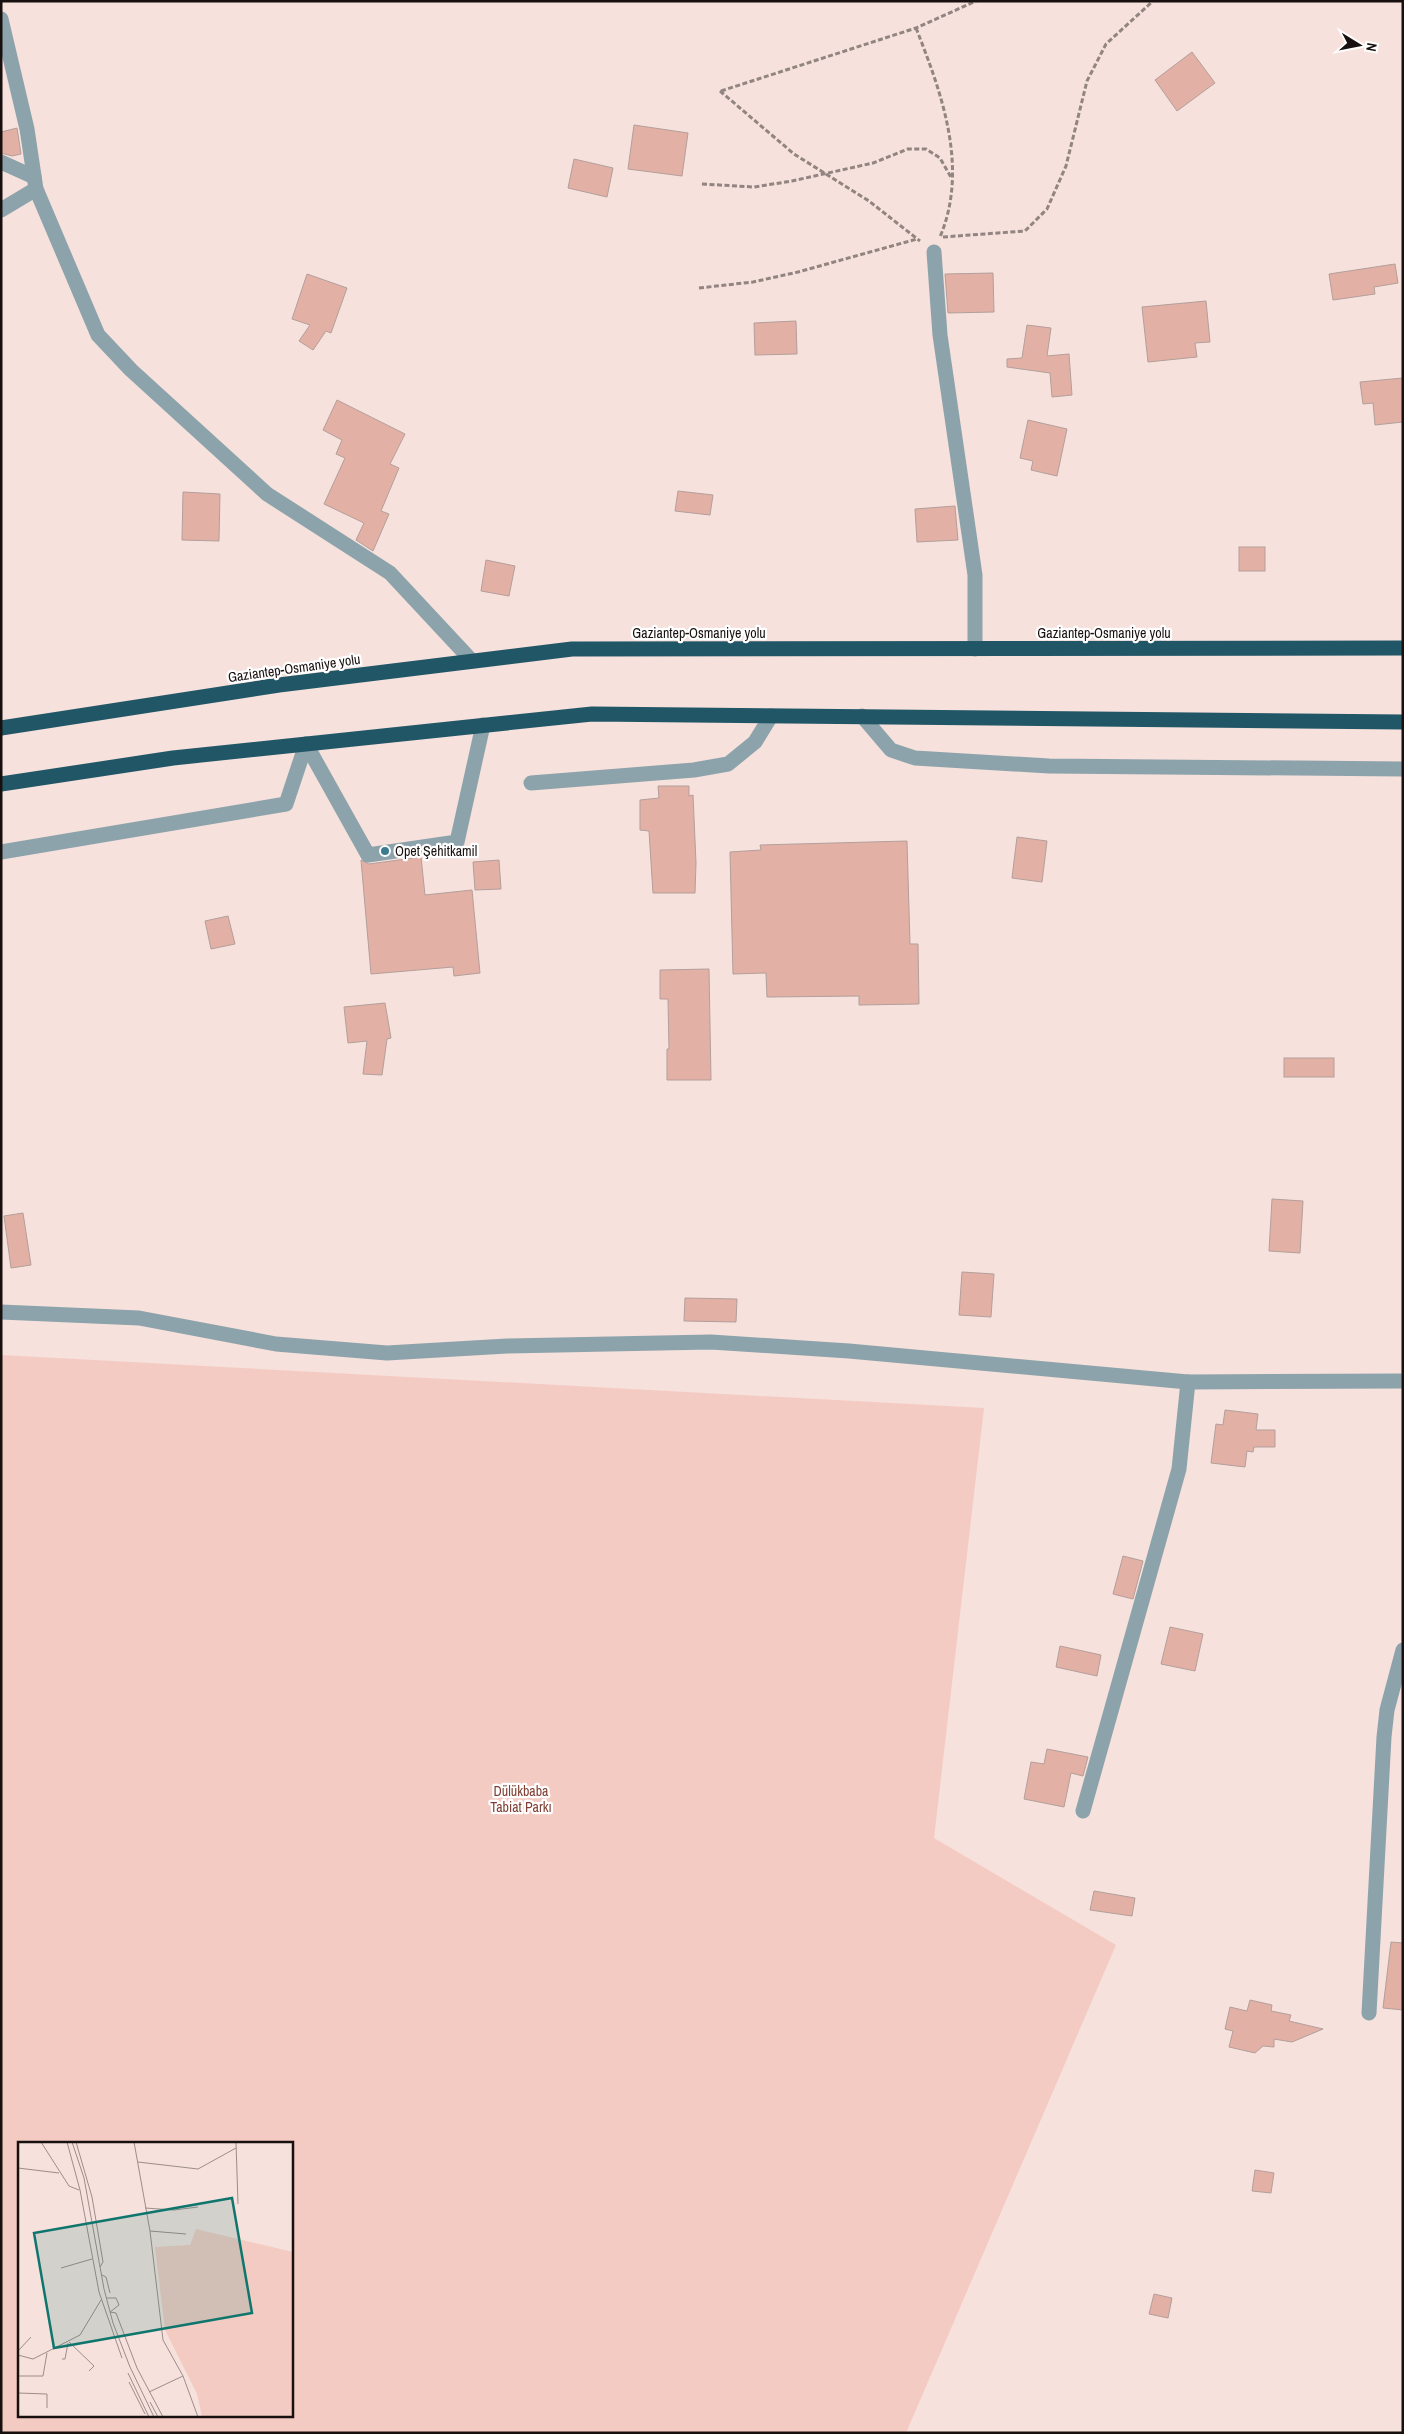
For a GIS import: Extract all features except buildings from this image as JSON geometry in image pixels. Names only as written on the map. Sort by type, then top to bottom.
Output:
[{"type":"highway","name":"Gaziantep-Osmaniye yolu","points":[[1,728],[279,685],[572,649],[1403,648]]},
{"type":"highway","points":[[1,784],[173,758],[592,714],[1403,722]]},
{"type":"street","points":[[1,19],[27,129],[35,183],[98,335],[131,370],[268,494],[390,573],[472,661]]},
{"type":"street","points":[[1,162],[35,183]]},
{"type":"street","points":[[1,210],[35,183]]},
{"type":"street","points":[[934,252],[940,336],[975,575],[975,649]]},
{"type":"street","points":[[531,783],[694,770],[728,764],[755,742],[771,716]]},
{"type":"street","points":[[862,716],[891,750],[915,758],[1049,766],[1403,769]]},
{"type":"street","points":[[306,744],[368,855],[457,842],[483,725]]},
{"type":"street","points":[[1,852],[286,804],[306,744]]},
{"type":"street","points":[[1,1312],[139,1318],[276,1344],[387,1353],[507,1346],[711,1342],[849,1351],[1188,1382],[1403,1381]]},
{"type":"street","points":[[1083,1811],[1179,1469],[1188,1382]]},
{"type":"street","points":[[1369,2014],[1384,1737],[1387,1710],[1403,1650]]},
{"type":"path","points":[[916,28],[935,78],[949,131],[953,180],[950,215],[934,252],[869,201],[794,154],[720,91],[916,28],[976,1]]},
{"type":"path","points":[[940,237],[1025,231],[1047,209],[1066,166],[1087,81],[1106,44],[1153,1]]},
{"type":"path","points":[[702,184],[754,187],[873,163],[908,149],[926,149],[940,158],[953,180]]},
{"type":"path","points":[[700,288],[753,282],[798,272],[918,239]]},
{"type":"green space","name":"Dülükbaba Tabiat Parkı","points":[[1,1355],[984,1408],[934,1838],[1116,1945],[906,2433],[1,2433]]},
{"type":"place","name":"Opet Şehitkamil","points":[[385,851]]}]
